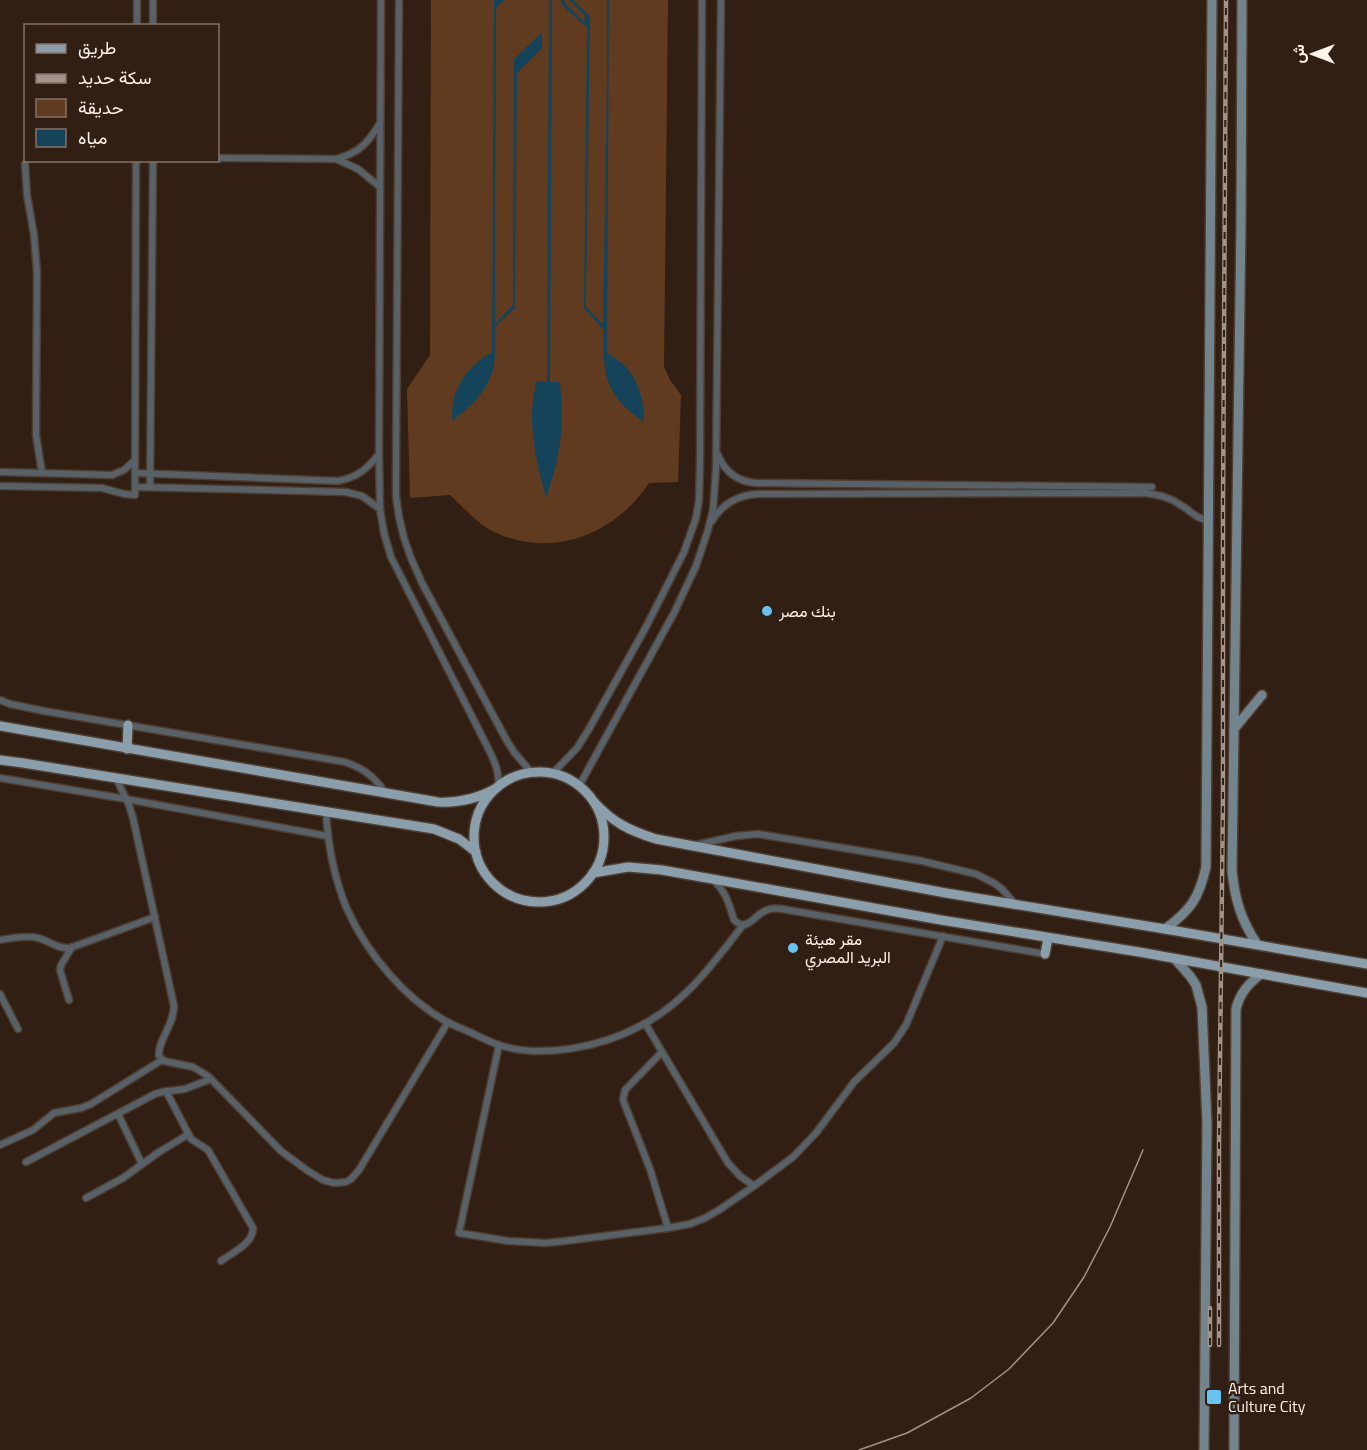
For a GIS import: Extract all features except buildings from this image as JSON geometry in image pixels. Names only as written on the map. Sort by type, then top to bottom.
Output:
[{"type":"main road","points":[[128,725],[128,749]]},
{"type":"main road","points":[[0,726],[438,802],[475,799],[508,779],[531,772],[553,773],[579,786],[607,816],[622,826],[656,839],[946,893],[1367,964]]},
{"type":"main road","points":[[0,760],[442,832],[459,838],[476,852]]},
{"type":"main road","points":[[496,788],[484,802],[477,818],[474,835],[476,852],[483,869],[494,884],[510,895],[527,901],[546,902],[564,897],[580,887],[593,873],[601,856],[604,838],[602,819],[594,802]]},
{"type":"main road","points":[[593,873],[610,869],[645,867],[1367,993]]},
{"type":"main road","points":[[1045,954],[1048,938]]},
{"type":"street","points":[[136,24],[137,0]]},
{"type":"street","points":[[153,0],[153,24]]},
{"type":"street","points":[[381,0],[380,509],[391,557],[497,768],[499,779],[496,788]]},
{"type":"street","points":[[399,0],[396,496],[399,517],[404,538],[422,583],[507,741],[531,772]]},
{"type":"street","points":[[553,773],[577,748],[589,729],[646,627],[684,552],[696,518],[700,463],[702,0]]},
{"type":"street","points":[[708,530],[715,489],[721,0]]},
{"type":"street","points":[[1165,929],[1180,918],[1193,903],[1202,886],[1206,867],[1212,0]]},
{"type":"street","points":[[1242,0],[1232,871],[1234,890],[1242,919],[1257,944]]},
{"type":"street","points":[[219,158],[336,159],[347,156],[361,147],[369,140],[380,122]]},
{"type":"street","points":[[336,159],[358,169],[380,187]]},
{"type":"street","points":[[0,486],[102,488],[135,495],[136,162]]},
{"type":"street","points":[[150,488],[153,162]]},
{"type":"street","points":[[26,164],[27,195],[35,242],[37,272],[36,435],[42,473]]},
{"type":"street","points":[[716,448],[720,461],[728,471],[738,479],[751,483],[1152,487]]},
{"type":"street","points":[[135,473],[338,481],[362,471],[379,453]]},
{"type":"street","points":[[0,472],[112,475],[124,471],[135,460]]},
{"type":"street","points":[[944,485],[944,494]]},
{"type":"street","points":[[962,485],[962,494]]},
{"type":"street","points":[[135,487],[346,492],[362,496],[380,509]]},
{"type":"street","points":[[579,786],[674,613],[696,566],[711,522],[721,509],[734,499],[750,494],[1146,493],[1167,498],[1199,518],[1209,520]]},
{"type":"street","points":[[1234,729],[1262,695]]},
{"type":"street","points":[[0,700],[10,704],[345,762],[368,773],[386,794]]},
{"type":"street","points":[[0,778],[327,836]]},
{"type":"street","points":[[116,778],[134,818],[174,1006],[172,1020],[158,1051],[162,1060]]},
{"type":"street","points":[[326,812],[327,836],[339,887],[364,940],[389,974],[407,992],[448,1022],[499,1045],[531,1050],[553,1050],[600,1042],[621,1035],[645,1023],[678,1001],[694,985],[742,925]]},
{"type":"street","points":[[693,846],[736,836],[758,834],[922,861],[986,877],[1002,889],[1015,904]]},
{"type":"street","points":[[712,879],[727,897],[734,920],[742,925],[749,924],[765,911],[778,908],[1045,954]]},
{"type":"street","points":[[0,940],[32,937],[60,947],[72,947],[155,917]]},
{"type":"street","points":[[499,1045],[459,1233],[508,1241],[546,1243],[690,1224],[719,1210],[754,1186],[781,1167],[805,1145],[854,1082],[894,1043],[906,1024],[944,936]]},
{"type":"street","points":[[69,1000],[60,970],[72,947]]},
{"type":"street","points":[[1175,959],[1196,986],[1202,1007],[1207,1123],[1204,1450]]},
{"type":"street","points":[[1234,1450],[1236,1009],[1248,985],[1261,974]]},
{"type":"street","points":[[0,994],[18,1029]]},
{"type":"street","points":[[0,1145],[33,1130],[54,1113],[91,1104],[162,1060],[193,1067],[211,1079],[281,1151],[323,1180],[334,1184],[340,1183],[351,1179],[359,1170],[448,1022]]},
{"type":"street","points":[[645,1023],[728,1163],[754,1186]]},
{"type":"street","points":[[662,1052],[625,1090],[623,1100],[646,1158],[668,1228]]},
{"type":"street","points":[[26,1162],[155,1094],[185,1089],[211,1079]]},
{"type":"street","points":[[166,1091],[194,1142],[204,1147],[209,1153],[253,1228],[253,1235],[249,1241],[221,1261]]},
{"type":"street","points":[[118,1114],[142,1164]]},
{"type":"street","points":[[86,1198],[121,1180],[162,1150],[189,1134]]},
{"type":"green space","points":[[431,0],[668,0],[664,367],[681,395],[678,482],[649,483],[618,517],[600,529],[580,537],[558,542],[536,543],[514,539],[487,528],[450,495],[410,498],[407,389],[430,355]]},
{"type":"water","points":[[494,0],[504,0],[496,8],[495,324],[513,305],[514,59],[542,32],[542,48],[517,73],[515,308],[495,327],[495,360],[492,374],[484,390],[466,410],[452,421],[454,399],[461,380],[474,365],[492,352]]},
{"type":"water","points":[[549,0],[552,0],[550,382],[560,382],[562,413],[558,455],[546,498],[536,454],[532,409],[536,381],[547,382]]},
{"type":"water","points":[[561,0],[565,0],[564,2],[584,22],[585,16],[569,0],[573,0],[590,16],[586,307],[603,324],[607,0],[609,0],[607,353],[631,373],[639,388],[644,422],[620,402],[613,392],[608,382],[604,359],[603,329],[584,308],[587,28],[561,4]]},
{"type":"tram line","points":[[859,1450],[907,1433],[971,1398],[1009,1369],[1053,1323],[1084,1277],[1110,1227],[1143,1150]]},
{"type":"railway","points":[[1219,1345],[1226,0]]},
{"type":"railway","points":[[1210,1308],[1210,1345]]},
{"type":"place","name":"بنك مصر","points":[[767,611]]},
{"type":"place","name":"مقر هيئة البريد المصري","points":[[793,948]]},
{"type":"place","name":"Arts and Culture City","points":[[1214,1397]]}]
